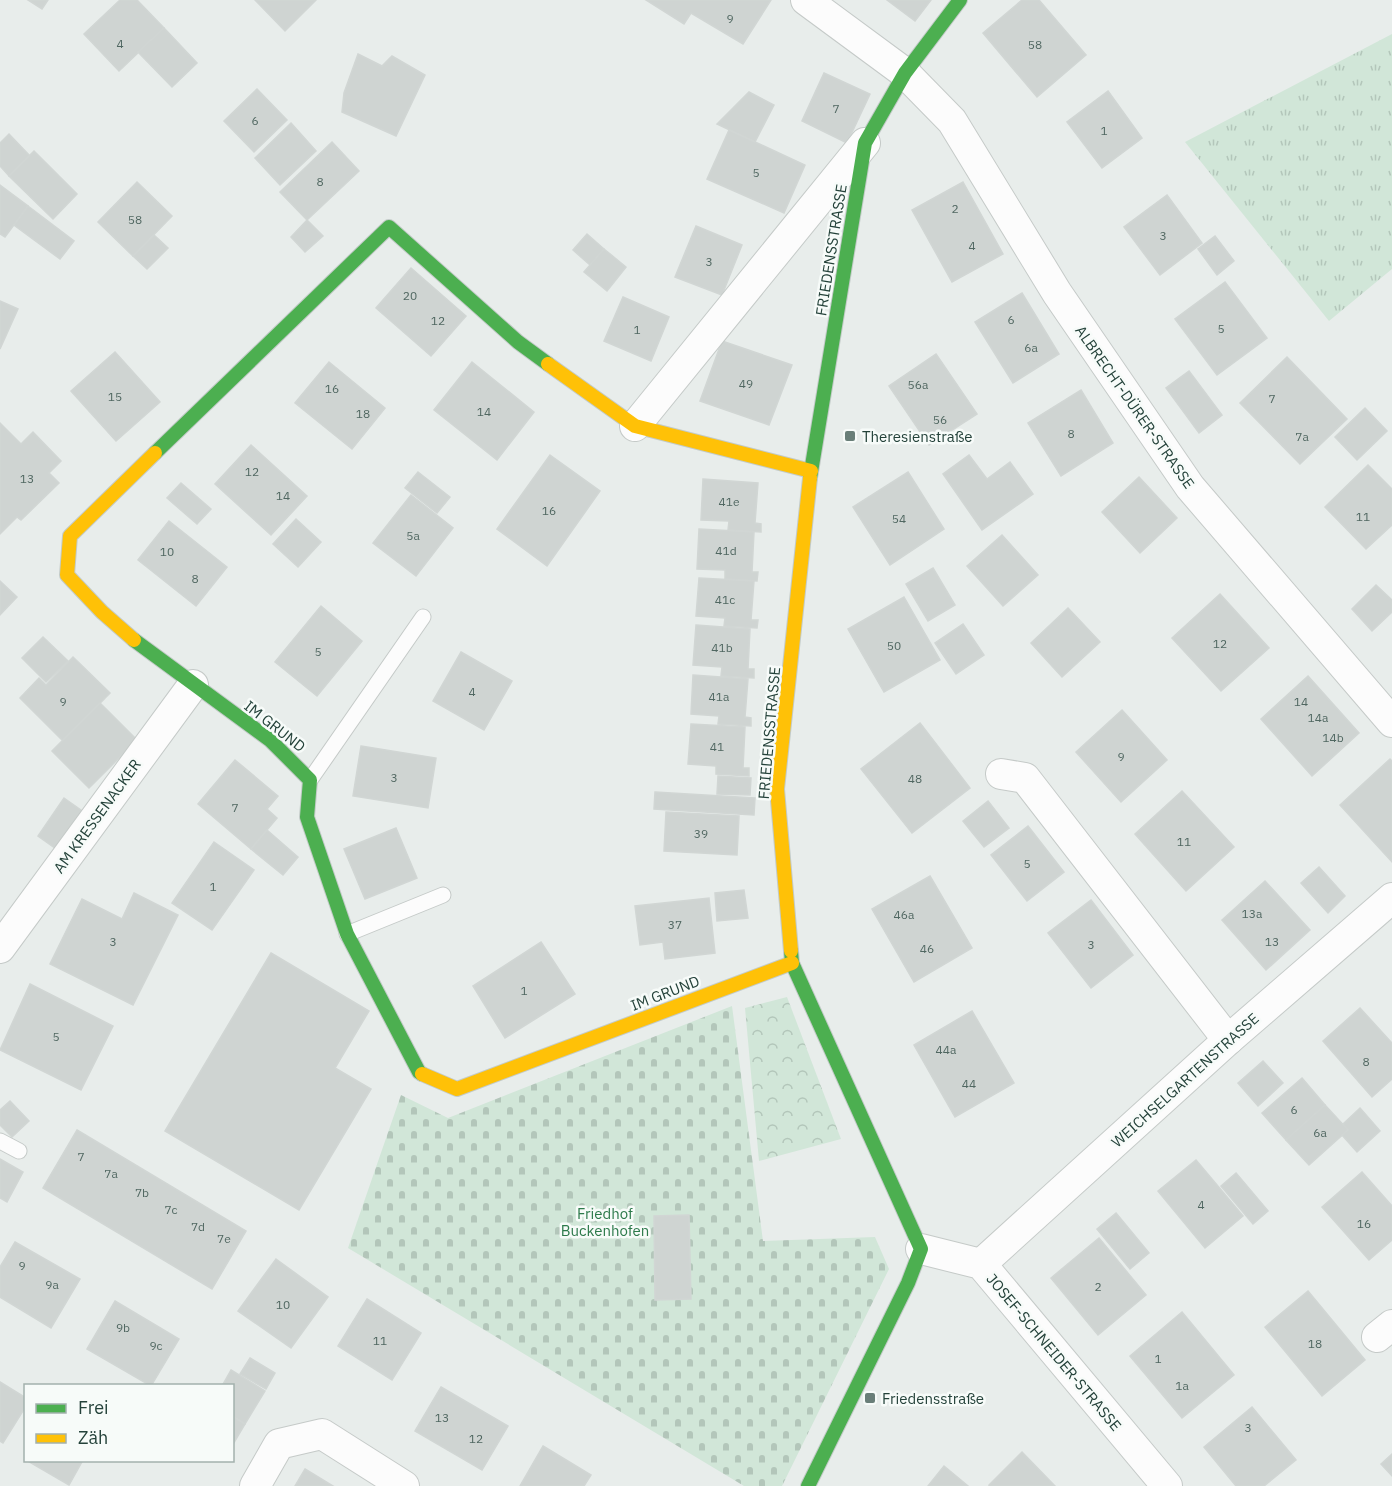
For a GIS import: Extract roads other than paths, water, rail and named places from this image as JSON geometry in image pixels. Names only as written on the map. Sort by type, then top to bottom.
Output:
[{"type":"street","points":[[806,0],[905,73]]},
{"type":"street","name":"FRIEDENSSTRASSE","points":[[921,1249],[792,963],[777,789],[811,471],[865,143],[905,73],[960,0]]},
{"type":"street","name":"ALBRECHT-DÜRER-STRASSE","points":[[905,73],[952,121],[1057,293],[1190,487],[1392,722]]},
{"type":"street","points":[[811,471],[635,426],[865,143]]},
{"type":"street","name":"IM GRUND","points":[[635,426],[518,342],[389,227],[70,536],[67,575],[89,602],[193,685],[295,759],[310,780],[307,817],[347,934],[419,1072],[457,1089],[792,963]]},
{"type":"street","name":"AM KRESSENACKER","points":[[0,948],[193,685]]},
{"type":"street","points":[[1000,774],[1025,778],[1228,1040]]},
{"type":"street","name":"WEICHSELGARTENSTRASSE","points":[[981,1264],[1228,1040],[1392,898]]},
{"type":"street","points":[[808,1486],[908,1282],[921,1249]]},
{"type":"street","name":"JOSEF-SCHNEIDER-STRASSE","points":[[921,1249],[981,1264],[1167,1486]]},
{"type":"street","points":[[255,1486],[279,1444],[322,1434],[404,1486]]},
{"type":"lane","points":[[310,780],[423,617]]},
{"type":"lane","points":[[347,934],[442,896]]},
{"type":"lane","points":[[0,1141],[19,1151]]},
{"type":"place","name":"Theresienstraße","points":[[850,436]]},
{"type":"place","name":"Friedensstraße","points":[[870,1398]]},
{"type":"park label","name":"Friedhof Buckenhofen","points":[[605,1222]]}]
